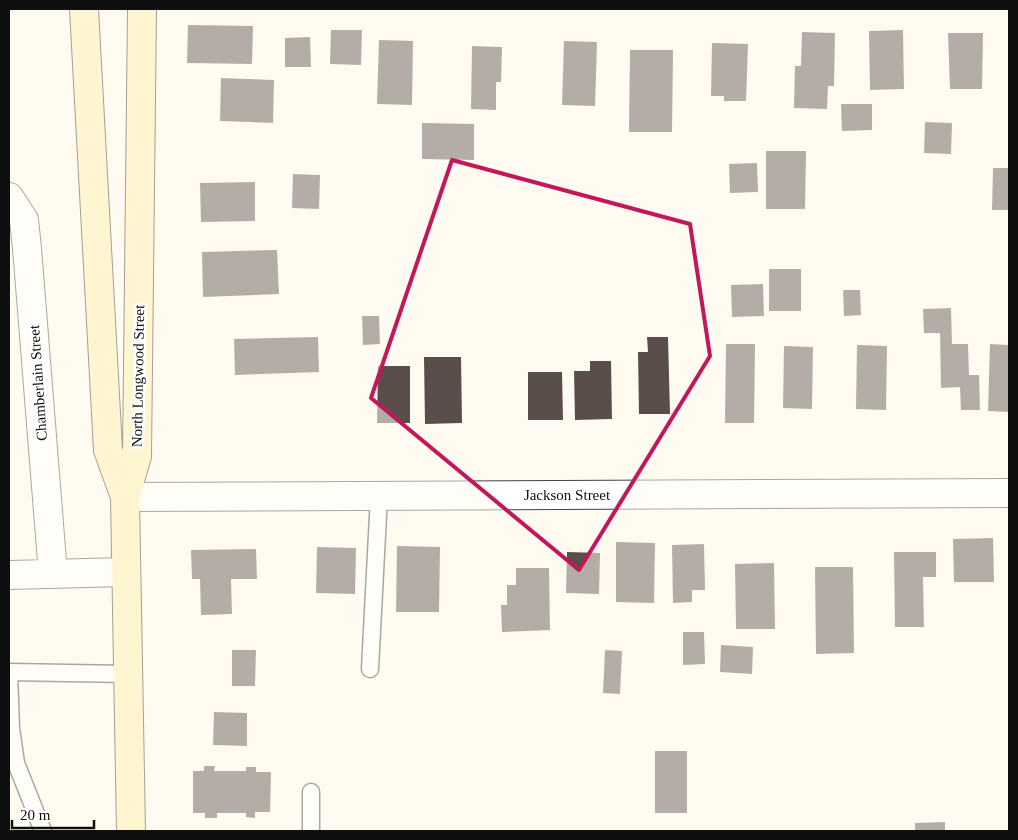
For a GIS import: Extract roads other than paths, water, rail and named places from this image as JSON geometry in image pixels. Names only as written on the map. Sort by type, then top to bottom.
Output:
[{"type":"main road","points":[[84,9],[108,450],[126,496]]},
{"type":"main road","name":"North Longwood Street","points":[[131,831],[126,496],[137,456],[142,9]]},
{"type":"street","name":"Chamberlain Street","points":[[9,196],[24,220],[28,248],[53,574]]},
{"type":"street","name":"Jackson Street","points":[[126,496],[1009,494]]},
{"type":"street","points":[[9,574],[126,572]]},
{"type":"lane","points":[[370,669],[379,496]]},
{"type":"lane","points":[[43,831],[16,763],[11,728],[9,672],[128,674]]},
{"type":"lane","points":[[311,792],[311,831]]}]
